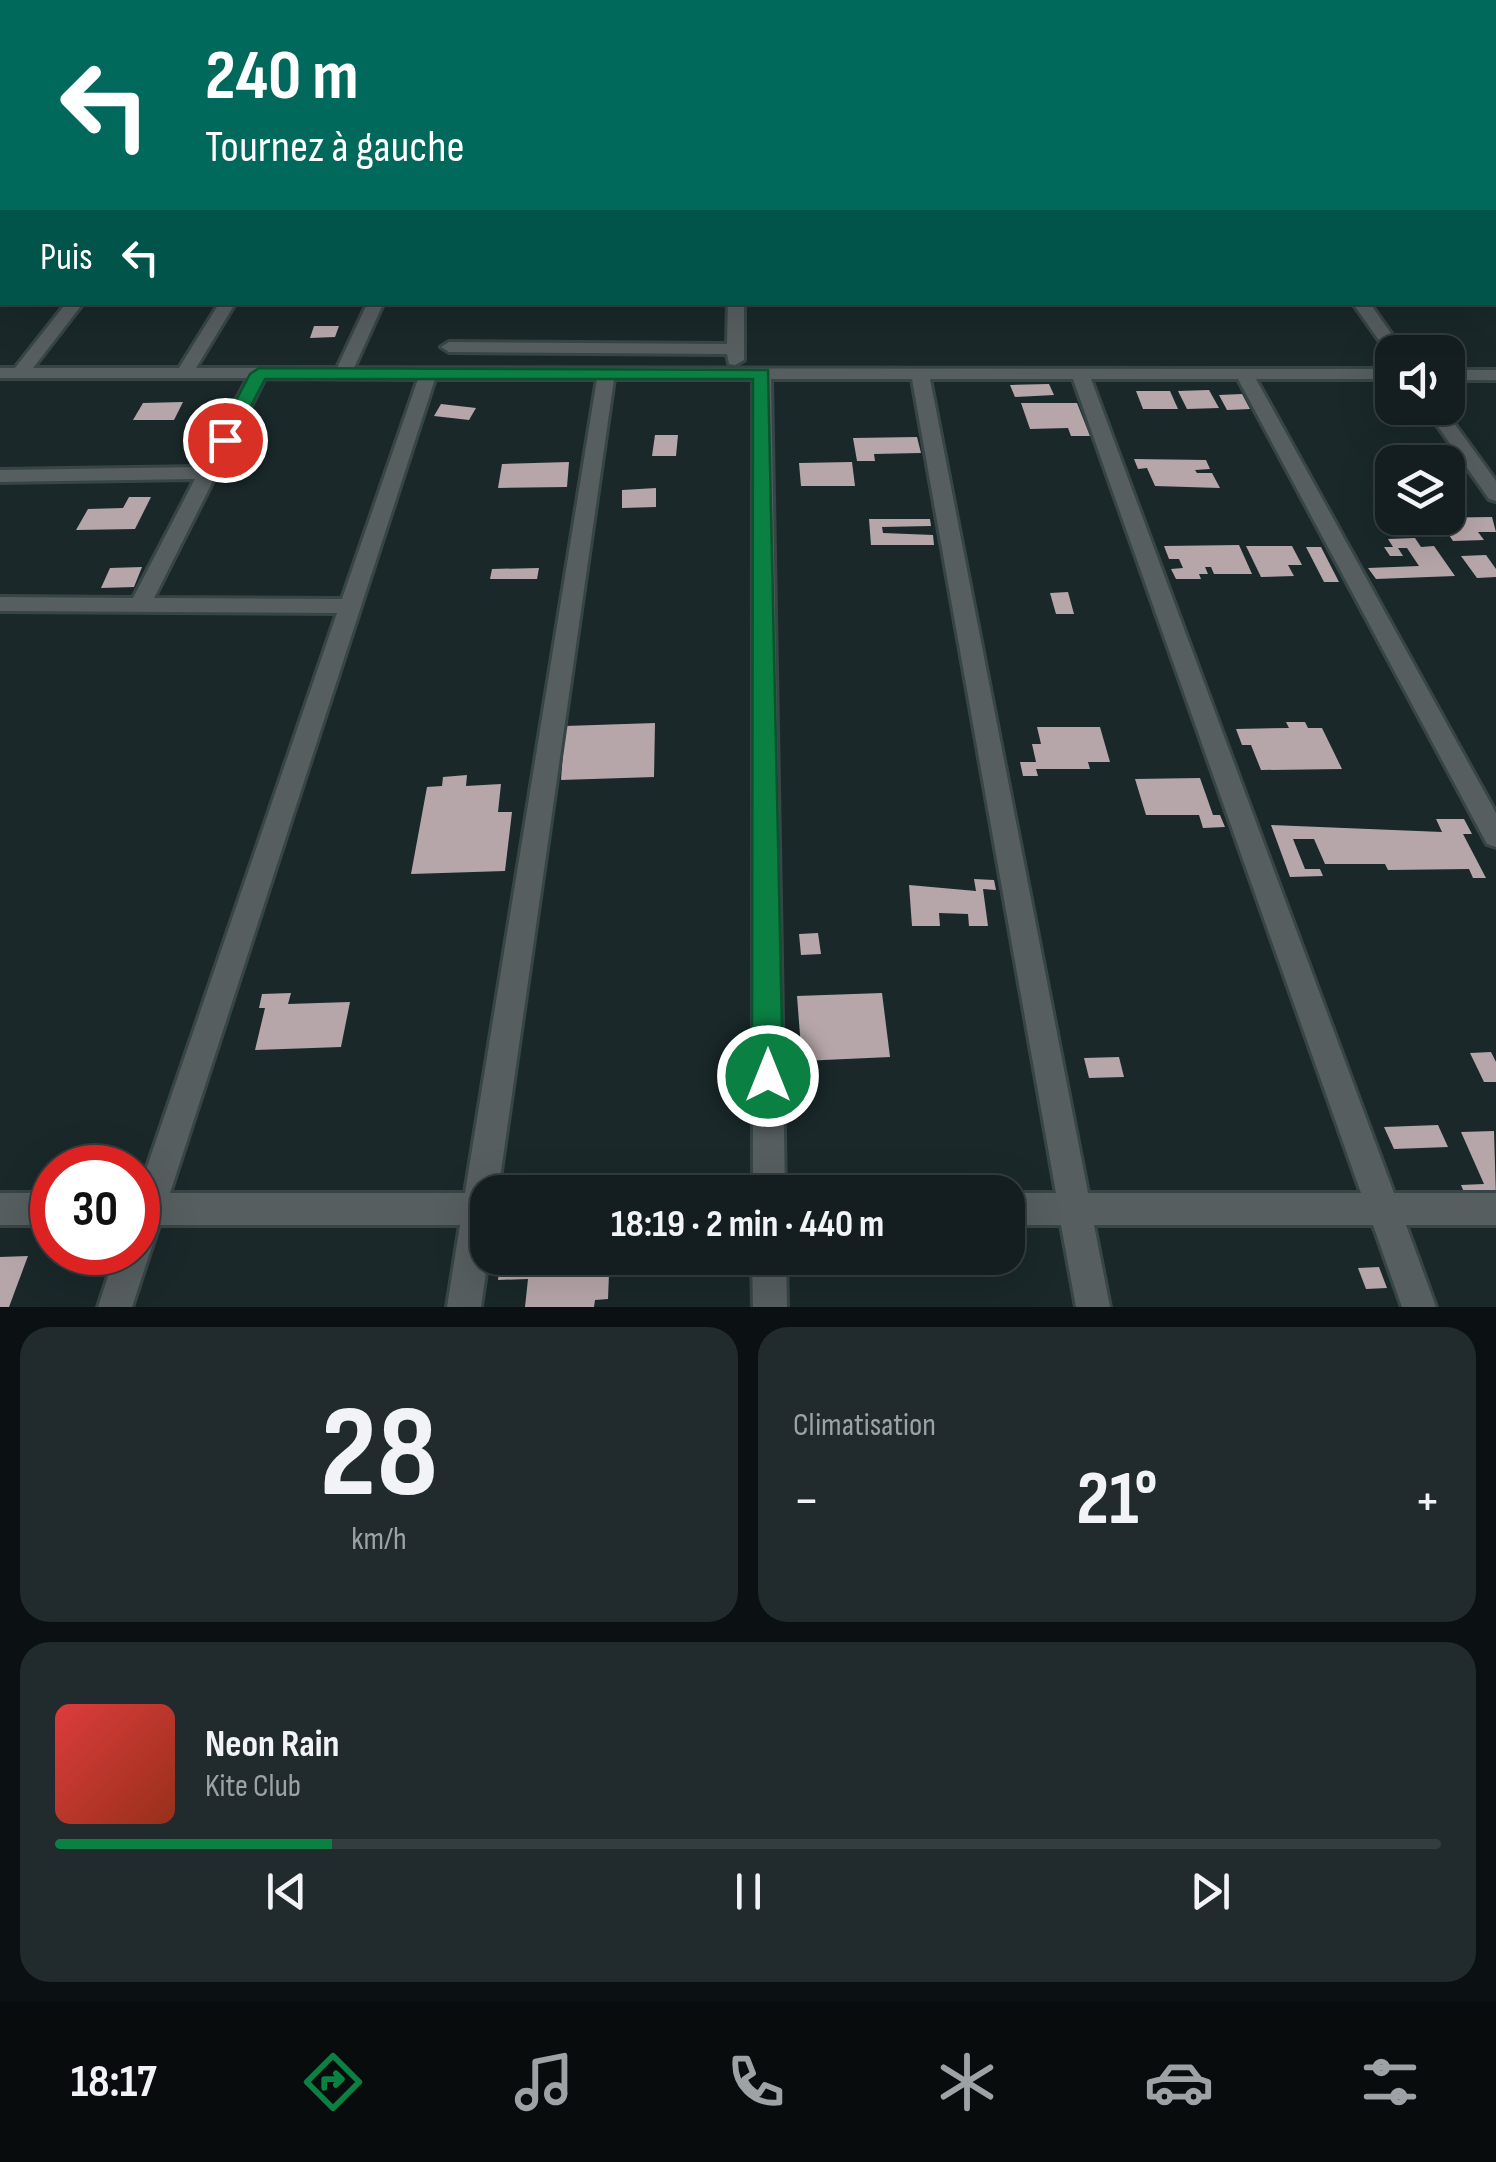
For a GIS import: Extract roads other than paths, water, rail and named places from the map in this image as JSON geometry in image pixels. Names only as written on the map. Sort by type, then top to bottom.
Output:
[{"type":"street","points":[[20,373],[74,305]]},
{"type":"street","points":[[184,374],[226,305]]},
{"type":"street","points":[[343,374],[375,305]]},
{"type":"street","points":[[734,374],[736,305]]},
{"type":"street","points":[[1362,305],[1384,335]]},
{"type":"street","points":[[449,346],[735,348]]},
{"type":"street","points":[[0,373],[1375,374]]},
{"type":"street","points":[[140,605],[259,374]]},
{"type":"street","points":[[160,1159],[428,374]]},
{"type":"street","points":[[488,1175],[606,374]]},
{"type":"street","points":[[762,374],[769,1175]]},
{"type":"street","points":[[920,374],[1093,1307]]},
{"type":"street","points":[[1080,374],[1419,1307]]},
{"type":"street","points":[[1244,374],[1496,838]]},
{"type":"street","points":[[1465,374],[1496,374]]},
{"type":"street","points":[[1446,425],[1496,495]]},
{"type":"street","points":[[0,476],[208,473]]},
{"type":"street","points":[[0,604],[350,606]]},
{"type":"street","points":[[0,1209],[30,1209]]},
{"type":"street","points":[[160,1209],[470,1210]]},
{"type":"street","points":[[1025,1209],[1496,1209]]},
{"type":"street","points":[[115,1307],[126,1275]]},
{"type":"street","points":[[464,1307],[470,1275]]},
{"type":"street","points":[[770,1275],[770,1307]]}]
